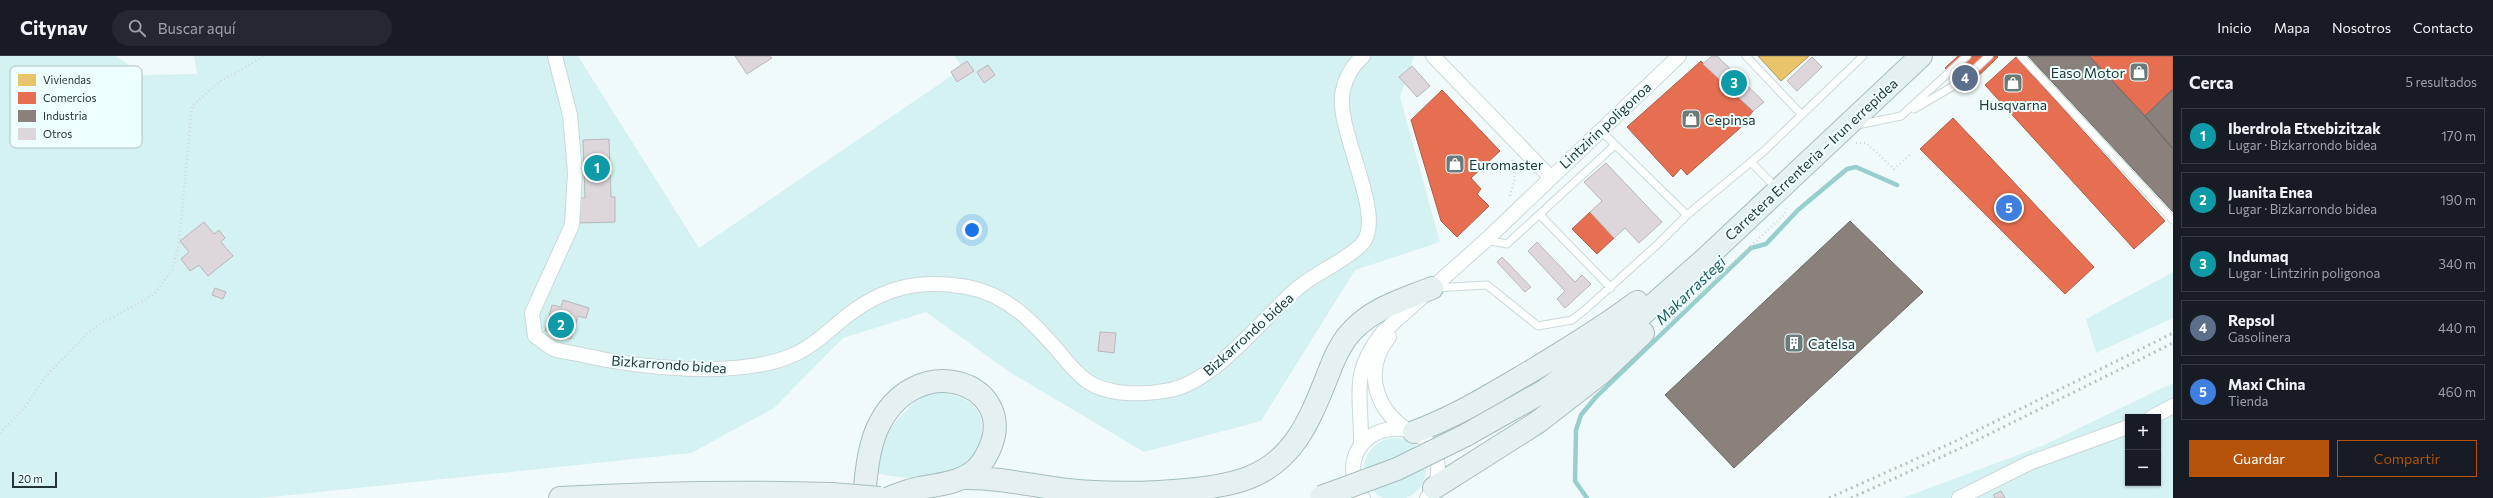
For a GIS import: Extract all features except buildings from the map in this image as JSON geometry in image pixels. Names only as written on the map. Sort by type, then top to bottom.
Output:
[{"type":"main road","name":"Carretera Errenteria – Irun errepidea","points":[[1319,497],[1397,469],[1466,436],[1544,391],[1606,346],[1752,214],[1784,196],[1850,135],[1921,56]]},
{"type":"main road","points":[[1409,430],[1447,420],[1604,326],[1654,289],[1728,220],[1752,214]]},
{"type":"main road","points":[[1430,495],[1538,422],[1601,373],[1697,283],[1704,259]]},
{"type":"main road","points":[[889,498],[914,490],[941,485],[962,478],[985,478],[1069,490],[1130,492],[1218,486],[1247,479],[1273,465],[1294,445],[1308,422],[1340,347],[1354,328],[1378,310],[1429,290]]},
{"type":"main road","points":[[864,498],[870,450],[884,416],[899,397],[910,389],[936,380],[951,380],[976,390],[991,411],[995,426],[994,439],[983,462],[962,478]]},
{"type":"main road","points":[[560,498],[696,492],[832,494],[880,498]]},
{"type":"street","name":"Bizkarrondo bidea","points":[[555,56],[570,115],[575,173],[572,224],[532,313],[535,336],[554,348],[621,363],[713,370],[756,367],[792,355],[816,342],[876,296],[906,287],[938,283],[972,288],[1012,306],[1022,312],[1087,381],[1106,390],[1133,392],[1170,390],[1193,382],[1222,360],[1301,285],[1343,259],[1364,242],[1371,223],[1342,110],[1342,90],[1352,66],[1363,56]]},
{"type":"street","points":[[1433,56],[1550,176]]},
{"type":"street","name":"Lintzirin poligonoa","points":[[1361,444],[1358,394],[1364,361],[1382,333],[1486,240],[1550,176],[1679,56]]},
{"type":"street","name":"Lintzirin poligonoa","points":[[1429,290],[1387,339],[1379,354],[1375,369],[1376,392],[1386,413],[1427,442],[1436,456],[1438,466],[1430,495]]},
{"type":"street","points":[[2158,414],[2173,406]]},
{"type":"street","points":[[1959,498],[2029,463],[2125,428]]},
{"type":"street","points":[[1363,498],[1356,486],[1353,475],[1353,464],[1361,444],[1380,430],[1409,430]]},
{"type":"lane","points":[[1746,56],[1800,114]]},
{"type":"lane","points":[[1429,290],[1487,285],[1538,326],[1572,320],[1611,288],[1687,215],[1751,162],[1863,56]]},
{"type":"lane","points":[[1901,116],[1966,56]]},
{"type":"lane","points":[[1850,135],[1901,116],[1962,81],[1989,56]]},
{"type":"lane","points":[[2021,56],[2173,220]]},
{"type":"lane","points":[[1599,130],[1687,215]]},
{"type":"lane","points":[[1486,240],[1507,244],[1616,145]]},
{"type":"lane","points":[[1751,162],[1784,196]]},
{"type":"lane","points":[[1540,215],[1611,288]]},
{"type":"path","points":[[0,433],[26,406],[44,378],[87,334],[113,316],[142,302],[155,293],[165,281],[178,254],[192,106],[218,82],[265,56]]},
{"type":"path","points":[[1850,135],[1866,143],[1894,169],[1912,153]]},
{"type":"path","points":[[1508,199],[1515,178],[1514,164],[1509,153]]},
{"type":"path","points":[[1657,334],[1784,215],[1784,196]]},
{"type":"shaded area","points":[[0,56],[116,56],[130,66],[10,66],[10,148],[142,148],[142,74],[197,74],[194,56],[578,56],[699,248],[963,68],[954,56],[1414,56],[1400,97],[1440,242],[1355,270],[1261,421],[1144,452],[1008,371],[926,312],[843,338],[774,408],[691,453],[262,498],[0,498]]},
{"type":"shaded area","points":[[2173,272],[2173,318],[2096,353],[2086,319]]},
{"type":"shaded area","points":[[2173,383],[2173,498],[1903,498],[2042,446]]},
{"type":"shaded area","points":[[937,392],[950,394],[961,398],[969,402],[976,409],[982,426],[982,436],[974,454],[961,467],[941,475],[908,478],[875,473],[880,453],[890,428],[918,398]]},
{"type":"shaded area","points":[[1395,438],[1407,441],[1417,447],[1425,463],[1425,475],[1417,491],[1401,499],[1389,499],[1373,491],[1367,481],[1364,469],[1367,457],[1373,447],[1383,441]]},
{"type":"waterway","name":"Makarrastegi","points":[[1587,498],[1575,481],[1576,430],[1581,415],[1596,397],[1751,248],[1766,244],[1798,210],[1847,169],[1856,167],[1897,185]]},
{"type":"railway","points":[[1829,498],[1956,441],[2173,333]]},
{"type":"railway","points":[[1851,498],[1961,448],[2173,343]]},
{"type":"place","name":"Easo Motor","points":[[2139,72]]},
{"type":"place","name":"Repsol","points":[[1965,78]]},
{"type":"place","name":"Indumaq","points":[[1734,83]]},
{"type":"place","name":"Husqvarna","points":[[2013,83]]},
{"type":"place","name":"Cepinsa","points":[[1691,119]]},
{"type":"place","name":"Euromaster","points":[[1455,164]]},
{"type":"place","name":"Iberdrola Etxebizitzak","points":[[597,168]]},
{"type":"place","name":"Maxi China","points":[[2009,208]]},
{"type":"place","name":"Juanita Enea","points":[[561,325]]},
{"type":"place","name":"Catelsa","points":[[1794,343]]}]
